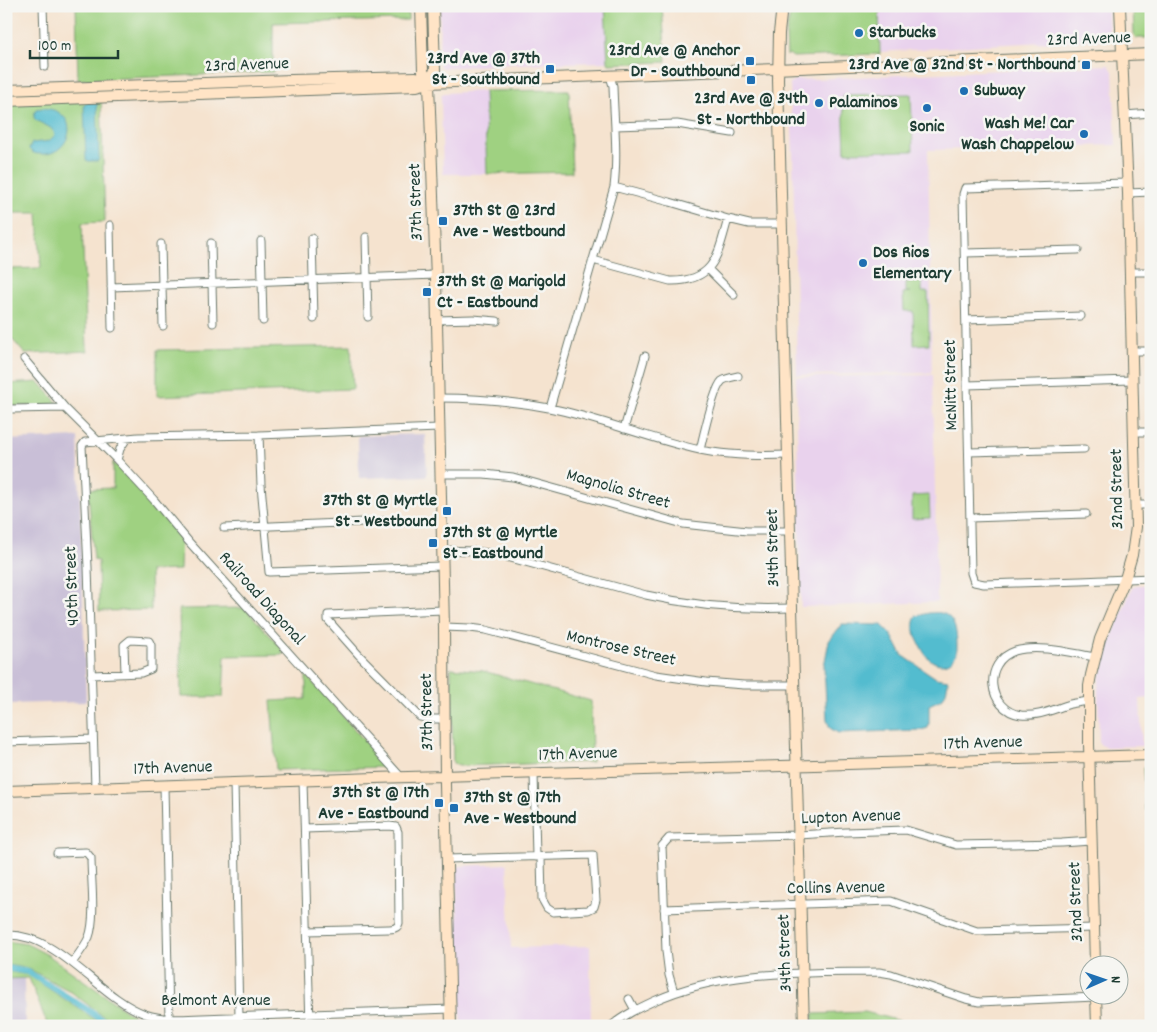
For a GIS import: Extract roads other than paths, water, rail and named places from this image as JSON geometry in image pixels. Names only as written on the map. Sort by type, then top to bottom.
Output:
[{"type":"main road","name":"37th Street","points":[[421,6],[423,71],[428,83],[436,275],[451,1026]]},
{"type":"main road","name":"37th Street","points":[[428,83],[435,70],[433,6]]},
{"type":"main road","name":"34th Street","points":[[782,6],[778,69],[804,1026]]},
{"type":"main road","name":"32nd Street","points":[[1095,954],[1089,757],[1091,675],[1100,639],[1125,579],[1135,540],[1136,527],[1125,115],[1120,6]]},
{"type":"main road","name":"23rd Avenue","points":[[6,101],[417,86],[428,83],[1151,54]]},
{"type":"main road","name":"23rd Avenue","points":[[6,90],[416,77],[428,83]]},
{"type":"main road","name":"17th Avenue","points":[[6,791],[401,777],[1151,755]]},
{"type":"main road","points":[[1096,1004],[1097,1026]]},
{"type":"street","points":[[43,6],[45,67]]},
{"type":"street","points":[[550,408],[614,187],[616,169],[615,126],[613,86],[610,76]]},
{"type":"street","points":[[1125,115],[1151,113]]},
{"type":"street","points":[[615,126],[677,124],[732,133]]},
{"type":"street","points":[[614,187],[749,224],[782,224]]},
{"type":"street","name":"McNitt Street","points":[[1125,579],[984,584],[974,582],[971,573],[963,194],[965,188],[1127,188]]},
{"type":"street","points":[[1127,188],[1151,192]]},
{"type":"street","points":[[593,260],[670,282],[682,282],[694,278],[708,269],[718,254],[728,219]]},
{"type":"street","points":[[110,225],[112,328]]},
{"type":"street","points":[[366,237],[368,317]]},
{"type":"street","points":[[312,238],[314,319]]},
{"type":"street","points":[[261,241],[263,321]]},
{"type":"street","points":[[211,243],[213,323]]},
{"type":"street","points":[[161,244],[163,326]]},
{"type":"street","points":[[965,253],[1078,250]]},
{"type":"street","points":[[708,269],[734,295]]},
{"type":"street","points":[[1129,272],[1151,272]]},
{"type":"street","points":[[111,288],[436,275]]},
{"type":"street","points":[[966,320],[1081,316]]},
{"type":"street","points":[[437,320],[473,319],[496,321]]},
{"type":"street","points":[[1131,351],[1151,351]]},
{"type":"street","points":[[624,429],[645,356]]},
{"type":"street","points":[[24,359],[65,408],[97,441],[127,438],[439,428]]},
{"type":"street","points":[[700,450],[714,397],[720,383],[725,379],[738,376]]},
{"type":"street","points":[[968,386],[1132,380]]},
{"type":"street","points":[[439,398],[488,399],[550,408],[700,450],[746,456],[788,455]]},
{"type":"street","points":[[11,409],[65,408]]},
{"type":"street","points":[[1134,432],[1151,432]]},
{"type":"street","points":[[259,435],[261,485],[269,572],[442,566]]},
{"type":"street","points":[[116,460],[127,438]]},
{"type":"street","name":"Railroad Diagonal","points":[[97,441],[401,777]]},
{"type":"street","name":"40th Street","points":[[95,788],[82,446],[85,442],[97,441]]},
{"type":"street","points":[[969,452],[1084,449]]},
{"type":"street","name":"Magnolia Street","points":[[440,474],[484,474],[513,477],[683,524],[747,531],[790,531]]},
{"type":"street","points":[[1136,505],[1151,504]]},
{"type":"street","points":[[970,518],[1086,514]]},
{"type":"street","points":[[224,528],[441,521]]},
{"type":"street","points":[[442,550],[496,554],[669,600],[733,608],[792,608]]},
{"type":"street","points":[[1125,579],[1151,578]]},
{"type":"street","points":[[443,610],[328,615],[328,620],[358,654],[420,717],[444,719]]},
{"type":"street","name":"Montrose Street","points":[[444,627],[486,630],[633,670],[673,678],[744,685],[794,685]]},
{"type":"street","points":[[91,675],[141,673],[151,669],[151,645],[149,641],[130,640],[124,645],[125,673]]},
{"type":"street","points":[[1089,702],[1071,704],[1042,714],[1016,714],[1002,706],[996,697],[993,688],[993,678],[996,668],[1002,659],[1011,653],[1021,650],[1050,650],[1095,657]]},
{"type":"street","points":[[6,742],[93,739]]},
{"type":"street","points":[[447,859],[538,857],[593,855],[596,900],[594,907],[588,910],[553,912],[547,908],[542,899],[538,857],[534,773]]},
{"type":"street","points":[[303,781],[310,1026]]},
{"type":"street","points":[[234,783],[239,1017]]},
{"type":"street","points":[[164,786],[169,1019]]},
{"type":"street","points":[[305,829],[390,826],[396,827],[398,832],[398,926],[394,929],[307,931]]},
{"type":"street","name":"Lupton Avenue","points":[[664,909],[662,846],[669,838],[906,830],[956,845],[1092,841]]},
{"type":"street","points":[[57,852],[86,852],[91,858],[91,930],[88,939],[72,963]]},
{"type":"street","name":"Collins Avenue","points":[[664,909],[891,901],[977,931],[1094,928]]},
{"type":"street","points":[[664,909],[666,961],[674,992]]},
{"type":"street","name":"Belmont Avenue","points":[[6,935],[21,936],[34,940],[54,950],[128,1006],[152,1016],[169,1019],[451,1009]]},
{"type":"street","points":[[611,1026],[635,1010],[674,992],[729,979],[763,975],[879,972],[891,974],[979,1002],[1080,997]]},
{"type":"street","points":[[629,998],[635,1010]]},
{"type":"water","points":[[86,102],[96,102],[97,104],[98,161],[86,161],[84,105]]},
{"type":"water","points":[[36,109],[51,109],[62,115],[67,120],[69,133],[62,146],[57,150],[51,153],[37,154],[29,149],[32,143],[49,141],[55,135],[52,129],[34,118]]},
{"type":"water","points":[[929,613],[946,615],[954,626],[957,652],[948,663],[938,664],[926,656],[917,638],[914,630],[916,616]]},
{"type":"water","points":[[842,624],[882,625],[891,634],[902,655],[936,678],[948,680],[943,697],[929,705],[928,728],[921,730],[838,733],[830,728],[827,720],[824,666],[829,641]]},
{"type":"waterway","points":[[6,968],[28,972],[111,1026]]},
{"type":"place","name":"Starbucks","points":[[859,33]]},
{"type":"place","name":"23rd Ave @ Anchor Dr - Southbound","points":[[750,61]]},
{"type":"place","name":"23rd Ave @ 32nd St - Northbound","points":[[1086,65]]},
{"type":"place","name":"23rd Ave @ 37th St - Southbound","points":[[550,69]]},
{"type":"place","name":"23rd Ave @ 34th St - Northbound","points":[[751,80]]},
{"type":"place","name":"Subway","points":[[964,91]]},
{"type":"place","name":"Palaminos","points":[[819,103]]},
{"type":"place","name":"Sonic","points":[[927,108]]},
{"type":"place","name":"Wash Me! Car Wash Chappelow","points":[[1084,134]]},
{"type":"place","name":"37th St @ 23rd Ave - Westbound","points":[[443,221]]},
{"type":"place","name":"Dos Rios Elementary","points":[[863,263]]},
{"type":"place","name":"37th St @ Marigold Ct - Eastbound","points":[[427,292]]},
{"type":"place","name":"37th St @ Myrtle St - Westbound","points":[[447,511]]},
{"type":"place","name":"37th St @ Myrtle St - Eastbound","points":[[433,543]]},
{"type":"place","name":"37th St @ 17th Ave - Eastbound","points":[[439,803]]},
{"type":"place","name":"37th St @ 17th Ave - Westbound","points":[[454,808]]}]
